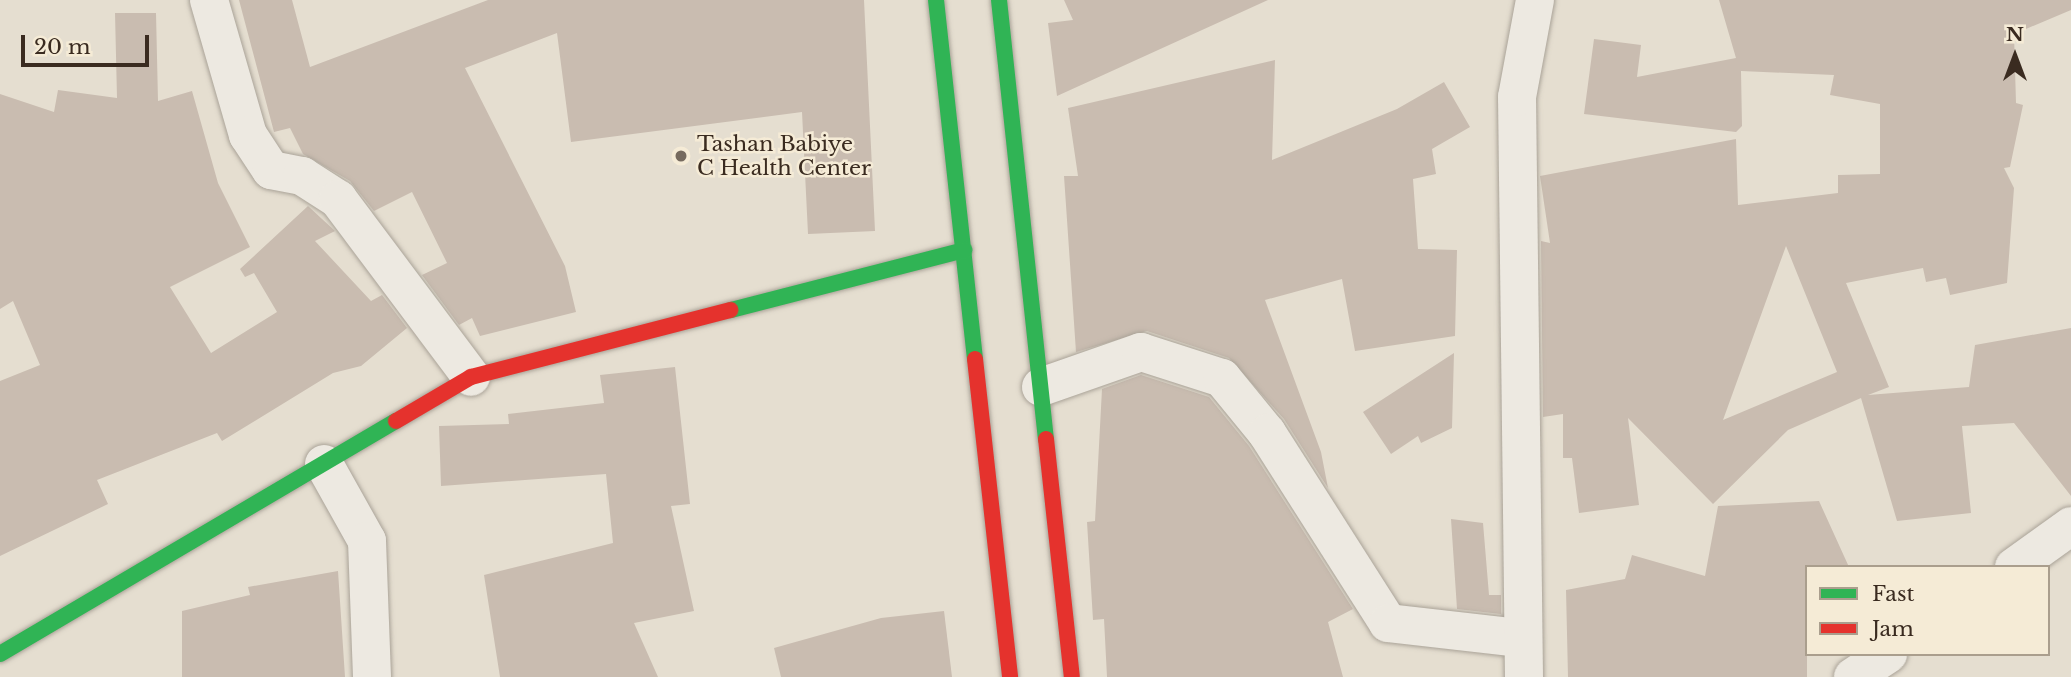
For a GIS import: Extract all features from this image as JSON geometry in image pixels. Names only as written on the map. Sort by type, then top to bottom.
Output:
[{"type":"street","points":[[209,0],[248,135],[271,170],[302,176],[338,199],[471,377]]},
{"type":"street","points":[[936,0],[1010,677]]},
{"type":"street","points":[[999,0],[1072,677]]},
{"type":"street","points":[[1524,677],[1519,638],[1524,486],[1517,97],[1535,0]]},
{"type":"street","points":[[0,654],[471,377],[964,250]]},
{"type":"street","points":[[1041,387],[1141,352],[1222,378],[1267,433],[1388,623],[1519,638]]},
{"type":"street","points":[[324,464],[367,541],[372,677]]},
{"type":"street","points":[[2017,565],[2071,526]]},
{"type":"street","points":[[1853,677],[1885,656]]},
{"type":"building","points":[[239,0],[292,0],[310,67],[488,0],[864,0],[875,231],[808,234],[802,112],[571,142],[557,33],[465,68],[565,266],[576,312],[480,336],[472,318],[459,325],[422,275],[447,263],[412,192],[374,211],[350,181],[303,154],[290,128],[274,132]]},
{"type":"building","points":[[1064,0],[1268,0],[1057,96],[1048,23],[1073,20]]},
{"type":"building","points":[[1719,0],[2071,0],[2071,10],[2014,34],[2016,103],[2023,105],[2010,167],[2004,168],[2014,188],[2007,283],[1950,295],[1946,278],[1926,282],[1923,268],[1846,283],[1889,387],[1868,395],[1969,387],[1975,345],[2071,328],[2071,496],[2014,423],[1962,426],[1971,513],[1897,521],[1861,398],[1788,430],[1713,504],[1628,418],[1639,505],[1579,513],[1572,458],[1563,458],[1563,414],[1543,417],[1541,241],[1550,243],[1540,176],[1736,139],[1738,205],[1838,193],[1838,175],[1880,174],[1880,104],[1830,95],[1834,75],[1741,71],[1742,126],[1736,132],[1584,114],[1594,39],[1641,45],[1637,77],[1736,58]],"holes":[[[1786,246],[1837,372],[1723,420]]]},
{"type":"building","points":[[115,13],[156,13],[158,101],[192,91],[218,183],[250,247],[170,287],[211,353],[277,312],[254,273],[245,277],[240,269],[308,206],[335,231],[315,241],[371,301],[382,295],[407,328],[361,366],[333,373],[222,441],[217,433],[97,480],[108,504],[0,556],[0,381],[40,365],[13,301],[0,309],[0,94],[54,112],[58,90],[117,98]]},
{"type":"building","points":[[1275,60],[1272,160],[1397,109],[1444,82],[1470,127],[1432,149],[1436,174],[1413,179],[1418,249],[1457,250],[1455,336],[1355,351],[1342,279],[1265,300],[1321,452],[1328,488],[1284,419],[1229,358],[1147,331],[1076,352],[1064,176],[1078,176],[1068,108]]},
{"type":"building","points":[[1454,353],[1452,428],[1421,443],[1418,436],[1391,454],[1363,412]]},
{"type":"building","points":[[675,367],[690,504],[671,506],[694,611],[634,623],[658,677],[500,677],[484,575],[613,543],[606,474],[441,486],[439,426],[509,424],[508,414],[604,403],[600,375]]},
{"type":"building","points":[[1141,375],[1209,397],[1249,446],[1353,609],[1328,622],[1343,677],[1107,677],[1104,619],[1093,620],[1087,522],[1095,521],[1102,389]]},
{"type":"building","points":[[1819,501],[1848,565],[1805,565],[1807,677],[1568,677],[1566,590],[1625,579],[1632,555],[1705,576],[1718,506]]},
{"type":"building","points":[[1451,519],[1483,523],[1489,595],[1501,595],[1501,614],[1457,609]]},
{"type":"building","points":[[338,571],[345,677],[182,677],[182,611],[250,595],[248,587]]},
{"type":"building","points":[[944,611],[952,677],[781,677],[774,648],[881,618]]},
{"type":"traffic: fast","points":[[936,0],[975,359]]},
{"type":"traffic: fast","points":[[999,0],[1046,439]]},
{"type":"traffic: fast","points":[[731,310],[964,250]]},
{"type":"traffic: fast","points":[[0,654],[396,421]]},
{"type":"traffic: jam","points":[[396,421],[471,377],[731,310]]},
{"type":"traffic: jam","points":[[975,359],[1010,677]]},
{"type":"traffic: jam","points":[[1046,439],[1072,677]]},
{"type":"place","name":"Tashan Babiye C Health Center","points":[[681,156]]}]
